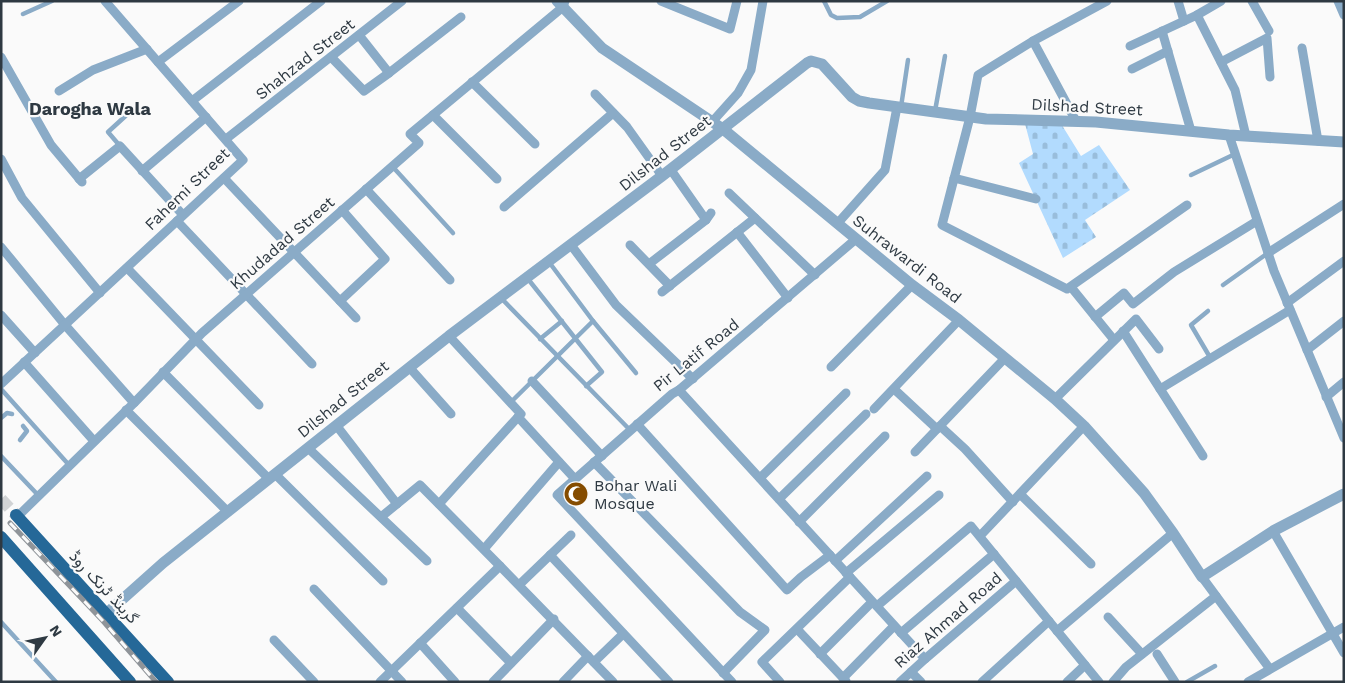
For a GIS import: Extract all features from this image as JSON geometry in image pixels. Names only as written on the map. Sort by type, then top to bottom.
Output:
[{"type":"main road","name":"گرینڈ ٹرنک روڈ","points":[[17,516],[168,682]]},
{"type":"main road","points":[[1,537],[130,682]]},
{"type":"street","name":"Fahemi Street","points":[[1,384],[244,160],[105,1]]},
{"type":"street","points":[[158,62],[239,1]]},
{"type":"street","points":[[192,101],[322,1]]},
{"type":"street","name":"Shahzad Street","points":[[226,139],[402,1]]},
{"type":"street","points":[[660,1],[730,29],[736,1]]},
{"type":"street","points":[[712,122],[738,93],[751,70],[763,1]]},
{"type":"street","points":[[1107,1],[1033,41],[978,76],[970,117],[942,225],[1067,289],[1187,205]]},
{"type":"street","points":[[1178,1],[1184,21]]},
{"type":"street","points":[[1130,46],[1197,15],[1221,1]]},
{"type":"street","points":[[1252,1],[1269,31]]},
{"type":"street","points":[[1338,1],[1344,15]]},
{"type":"street","name":"Suhrawardi Road","points":[[562,3],[602,48],[723,129],[856,240],[959,320],[1055,399],[1084,426],[1144,493],[1202,577]]},
{"type":"street","name":"Khudadad Street","points":[[17,516],[134,403],[196,339],[419,143],[410,134],[562,3]]},
{"type":"street","points":[[1197,15],[1235,90],[1246,136]]},
{"type":"street","points":[[331,57],[364,92],[461,16]]},
{"type":"street","points":[[1162,31],[1191,131]]},
{"type":"street","points":[[359,34],[389,73]]},
{"type":"street","points":[[1221,62],[1267,38],[1270,77]]},
{"type":"street","points":[[1033,41],[1076,122]]},
{"type":"street","points":[[1302,48],[1318,141]]},
{"type":"street","points":[[59,91],[93,70],[147,49]]},
{"type":"street","points":[[1132,69],[1168,51]]},
{"type":"street","points":[[1,57],[51,145],[80,180],[120,146],[246,294],[312,364]]},
{"type":"street","name":"Dilshad Street","points":[[107,614],[163,563],[409,367],[667,173],[811,61],[822,64],[845,91],[859,101],[986,119],[1076,122],[1229,135],[1344,142]]},
{"type":"street","points":[[472,82],[535,144]]},
{"type":"street","points":[[595,94],[708,217],[649,264]]},
{"type":"street","points":[[837,224],[885,170],[899,107]]},
{"type":"street","points":[[504,207],[614,113]]},
{"type":"street","points":[[433,115],[496,179]]},
{"type":"street","points":[[142,171],[206,117]]},
{"type":"street","points":[[1229,135],[1268,253],[1326,397],[1342,427],[1344,438]]},
{"type":"street","points":[[1,159],[22,198],[100,292]]},
{"type":"street","points":[[224,178],[356,318]]},
{"type":"street","points":[[954,178],[1036,199]]},
{"type":"street","points":[[366,189],[450,280]]},
{"type":"street","points":[[729,193],[815,275]]},
{"type":"street","points":[[1268,253],[1344,204]]},
{"type":"street","points":[[340,301],[385,259],[342,210]]},
{"type":"street","points":[[662,292],[755,218]]},
{"type":"street","points":[[1094,317],[1124,293],[1133,304],[1174,272],[1257,221]]},
{"type":"street","points":[[737,232],[788,298]]},
{"type":"street","name":"Pir Latif Road","points":[[724,673],[557,495],[672,394],[680,390],[856,240]]},
{"type":"street","points":[[571,245],[616,305],[693,379]]},
{"type":"street","points":[[630,245],[670,286]]},
{"type":"street","points":[[1,247],[65,325],[134,403]]},
{"type":"street","points":[[1160,389],[1211,359],[1289,306],[1344,261]]},
{"type":"street","points":[[127,268],[259,405]]},
{"type":"street","points":[[831,367],[912,285]]},
{"type":"street","points":[[1071,287],[1114,340]]},
{"type":"street","points":[[1,315],[35,353]]},
{"type":"street","points":[[1055,399],[1136,319],[1159,349]]},
{"type":"street","points":[[874,410],[959,320]]},
{"type":"street","points":[[1307,350],[1344,321]]},
{"type":"street","points":[[1123,331],[1203,456]]},
{"type":"street","points":[[439,504],[521,414],[449,336]]},
{"type":"street","points":[[915,452],[1005,358]]},
{"type":"street","points":[[24,362],[94,441]]},
{"type":"street","points":[[409,367],[451,414]]},
{"type":"street","points":[[164,372],[383,581]]},
{"type":"street","points":[[532,381],[598,459],[740,612],[765,630],[724,673],[732,682]]},
{"type":"street","points":[[1326,397],[1344,382]]},
{"type":"street","points":[[894,389],[965,449],[1012,502]]},
{"type":"street","points":[[680,390],[925,659]]},
{"type":"street","points":[[760,478],[846,393]]},
{"type":"street","points":[[126,410],[228,512]]},
{"type":"street","points":[[779,499],[866,414]]},
{"type":"street","points":[[518,417],[575,479]]},
{"type":"street","points":[[336,425],[397,504]]},
{"type":"street","points":[[980,536],[1084,426]]},
{"type":"street","points":[[634,427],[787,590],[801,576],[833,558],[927,476]]},
{"type":"street","points":[[800,522],[886,436]]},
{"type":"street","points":[[308,448],[427,562]]},
{"type":"street","points":[[484,549],[559,462]]},
{"type":"street","points":[[381,517],[420,485],[613,682]]},
{"type":"street","points":[[1020,494],[1091,564]]},
{"type":"street","points":[[1270,669],[1202,577],[1273,531],[1344,494]]},
{"type":"street","points":[[780,682],[762,662],[797,629],[848,575],[940,495]]},
{"type":"street","points":[[820,654],[874,604],[971,526],[1099,682]]},
{"type":"street","points":[[1273,531],[1344,653]]},
{"type":"street","points":[[1057,631],[1173,533]]},
{"type":"street","points":[[519,585],[571,535]]},
{"type":"street","points":[[901,633],[994,554]]},
{"type":"street","points":[[550,555],[669,682]]},
{"type":"street","points":[[380,682],[500,566]]},
{"type":"street","name":"Riaz Ahmad Road","points":[[900,682],[1016,581]]},
{"type":"street","points":[[314,589],[402,682]]},
{"type":"street","points":[[1113,682],[1126,666],[1216,596]]},
{"type":"street","points":[[457,608],[511,663]]},
{"type":"street","points":[[1108,617],[1142,654]]},
{"type":"street","points":[[494,682],[554,620]]},
{"type":"street","points":[[982,682],[1049,621]]},
{"type":"street","points":[[797,629],[845,680],[894,626]]},
{"type":"street","points":[[1248,682],[1344,627]]},
{"type":"street","points":[[563,682],[623,634]]},
{"type":"street","points":[[274,640],[314,682]]},
{"type":"street","points":[[420,643],[455,682]]},
{"type":"street","points":[[1157,654],[1175,682]]},
{"type":"street","points":[[1067,682],[1085,665]]},
{"type":"street","points":[[911,672],[921,682]]},
{"type":"lane","points":[[23,14],[52,1]]},
{"type":"lane","points":[[824,1],[831,15],[837,18],[860,17],[887,1]]},
{"type":"lane","points":[[935,112],[945,56]]},
{"type":"lane","points":[[899,107],[908,60]]},
{"type":"lane","points":[[120,146],[108,132],[131,111]]},
{"type":"lane","points":[[1191,175],[1235,154]]},
{"type":"lane","points":[[392,166],[453,233]]},
{"type":"lane","points":[[1222,285],[1268,253]]},
{"type":"lane","points":[[549,262],[593,321],[636,373]]},
{"type":"lane","points":[[527,278],[602,372],[586,386]]},
{"type":"lane","points":[[500,297],[586,386],[634,427]]},
{"type":"lane","points":[[1208,311],[1191,325],[1211,359]]},
{"type":"lane","points":[[540,339],[562,321]]},
{"type":"lane","points":[[511,402],[593,321]]},
{"type":"lane","points":[[1,389],[69,465]]},
{"type":"lane","points":[[1,418],[7,413],[12,414]]},
{"type":"lane","points":[[20,440],[27,431],[23,426]]},
{"type":"lane","points":[[2,456],[38,495]]},
{"type":"lane","points":[[1,622],[56,682]]},
{"type":"lane","points":[[1187,682],[1215,666]]},
{"type":"green space","points":[[1024,120],[1060,122],[1081,156],[1099,145],[1130,190],[1085,220],[1096,237],[1063,258],[1019,163],[1033,154]]},
{"type":"tunnel","points":[[1,499],[16,515]]},
{"type":"railway","points":[[10,523],[103,621],[156,682]]},
{"type":"place","name":"Bohar Wali Mosque","points":[[576,494]]},
{"type":"district","name":"Darogha Wala","points":[[90,108]]}]
